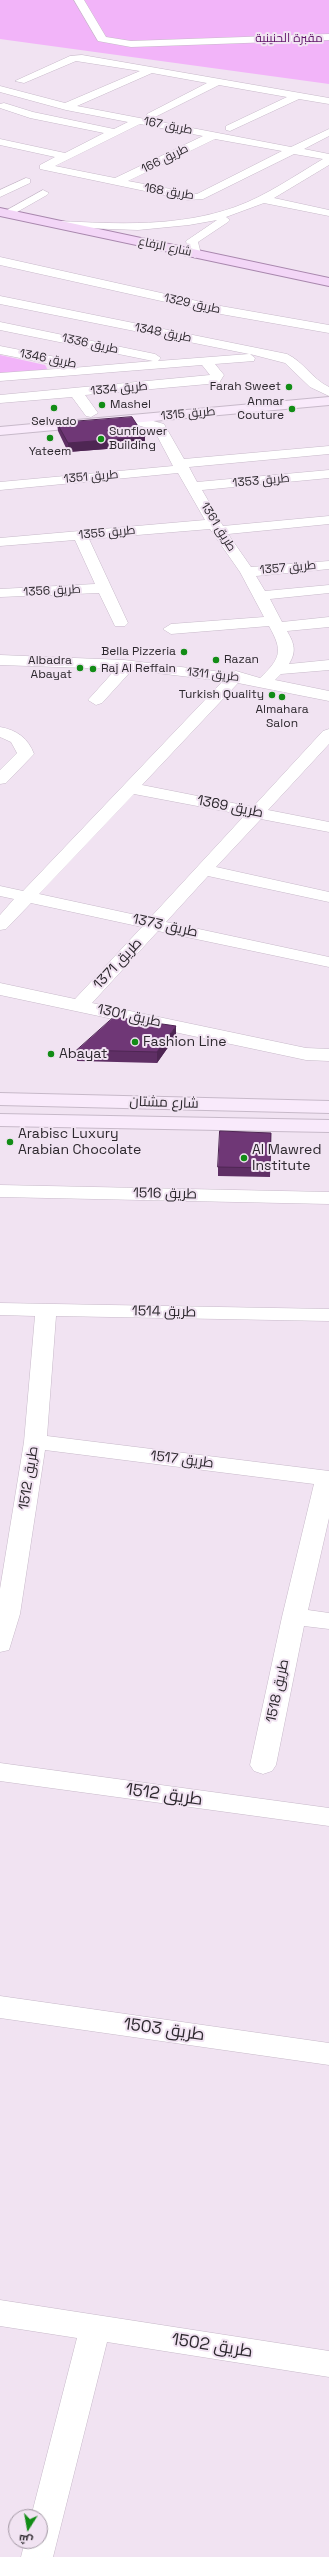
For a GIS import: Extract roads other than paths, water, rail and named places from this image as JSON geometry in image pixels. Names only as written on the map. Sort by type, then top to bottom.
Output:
[{"type":"main road","name":"شارع الرفاع","points":[[2,217],[59,225],[329,282]]},
{"type":"main road","name":"شارع الرفاع","points":[[2,217],[329,293]]},
{"type":"street","points":[[79,0],[102,39],[114,42],[329,36]]},
{"type":"street","points":[[20,81],[74,58],[94,58],[329,101]]},
{"type":"street","points":[[66,107],[153,69]]},
{"type":"street","points":[[151,116],[219,81]]},
{"type":"street","name":"طريق 167","points":[[2,91],[66,107],[329,157]]},
{"type":"street","points":[[230,128],[297,96]]},
{"type":"street","points":[[4,106],[30,115],[114,132]]},
{"type":"street","name":"طريق 168","points":[[140,120],[44,167],[115,183],[198,197],[329,132]]},
{"type":"street","name":"طريق 166","points":[[115,183],[214,135]]},
{"type":"street","points":[[0,142],[65,156]]},
{"type":"street","points":[[195,254],[192,246],[196,237],[245,207],[264,198],[329,160]]},
{"type":"street","points":[[0,194],[26,181]]},
{"type":"street","points":[[2,217],[43,194]]},
{"type":"street","points":[[264,198],[329,213]]},
{"type":"street","points":[[311,210],[329,200]]},
{"type":"street","points":[[59,225],[125,229],[152,227],[205,219],[245,207]]},
{"type":"street","points":[[0,252],[55,263],[65,268],[56,273]]},
{"type":"street","name":"طريق 1329","points":[[0,261],[215,309],[329,329]]},
{"type":"street","name":"طريق 1348","points":[[0,300],[276,356],[297,363],[325,395]]},
{"type":"street","name":"طريق 1336","points":[[0,326],[179,363]]},
{"type":"street","name":"طريق 1346","points":[[0,350],[96,369]]},
{"type":"street","name":"طريق 1336","points":[[0,377],[276,356]]},
{"type":"street","name":"طريق 1334","points":[[0,399],[214,380],[217,375],[205,361]]},
{"type":"street","points":[[76,393],[91,413]]},
{"type":"street","name":"طريق 1315","points":[[0,421],[325,395]]},
{"type":"street","name":"طريق 1315","points":[[0,431],[168,416],[325,395]]},
{"type":"street","points":[[132,419],[159,427],[168,416]]},
{"type":"street","name":"طريق 1361","points":[[159,427],[180,466],[217,528],[247,572],[286,643],[287,650],[278,670],[265,681]]},
{"type":"street","name":"طريق 1351","points":[[0,486],[329,450]]},
{"type":"street","name":"طريق 1353","points":[[193,486],[329,474]]},
{"type":"street","name":"طريق 1355","points":[[0,542],[329,520]]},
{"type":"street","name":"طريق 1356","points":[[80,536],[120,623]]},
{"type":"street","name":"طريق 1357","points":[[247,572],[329,565]]},
{"type":"street","name":"طريق 1356","points":[[0,593],[104,588]]},
{"type":"street","points":[[260,596],[329,589]]},
{"type":"street","points":[[171,629],[329,622]]},
{"type":"street","name":"طريق 1311","points":[[0,660],[64,661],[236,676],[265,681],[329,696]]},
{"type":"street","points":[[278,670],[329,665]]},
{"type":"street","points":[[96,700],[127,666]]},
{"type":"street","points":[[0,925],[236,676]]},
{"type":"street","points":[[0,732],[14,737],[24,745],[26,754],[0,779]]},
{"type":"street","name":"طريق 1371","points":[[80,1006],[329,734]]},
{"type":"street","name":"طريق 1369","points":[[131,788],[329,827]]},
{"type":"street","points":[[205,870],[329,897]]},
{"type":"street","name":"طريق 1373","points":[[0,891],[329,962]]},
{"type":"street","name":"طريق 1301","points":[[0,989],[306,1054],[329,1055]]},
{"type":"street","name":"شارع مشتان","points":[[0,1099],[329,1107]]},
{"type":"street","name":"شارع مشتان","points":[[0,1120],[329,1126]]},
{"type":"street","name":"طريق 1516","points":[[0,1191],[329,1198]]},
{"type":"street","name":"طريق 1514","points":[[0,1310],[329,1315]]},
{"type":"street","name":"طريق 1512","points":[[0,1644],[8,1614],[35,1442],[46,1310]]},
{"type":"street","name":"طريق 1517","points":[[35,1442],[328,1478]]},
{"type":"street","name":"طريق 1518","points":[[263,1765],[294,1617],[328,1478]]},
{"type":"street","points":[[294,1617],[329,1621]]},
{"type":"street","name":"طريق 1512","points":[[0,1772],[329,1817]]},
{"type":"street","name":"طريق 1503","points":[[0,2007],[329,2054]]},
{"type":"street","name":"طريق 1502","points":[[0,2313],[329,2364]]},
{"type":"street","points":[[37,2557],[95,2328]]},
{"type":"place","name":"Farah Sweet","points":[[289,387]]},
{"type":"place","name":"Mashel","points":[[102,405]]},
{"type":"place","name":"Selvado","points":[[54,408]]},
{"type":"place","name":"Anmar Couture","points":[[292,409]]},
{"type":"place","name":"Yateem","points":[[50,438]]},
{"type":"place","name":"Sunflower Building","points":[[101,439]]},
{"type":"place","name":"Bella Pizzeria","points":[[184,652]]},
{"type":"place","name":"Razan","points":[[216,660]]},
{"type":"place","name":"Albadra Abayat","points":[[80,668]]},
{"type":"place","name":"Raj Al Reffain","points":[[93,669]]},
{"type":"place","name":"Turkish Quality","points":[[272,695]]},
{"type":"place","name":"Almahara Salon","points":[[282,697]]},
{"type":"place","name":"Fashion Line","points":[[135,1042]]},
{"type":"place","name":"Abayat","points":[[51,1054]]},
{"type":"place","name":"Arabisc Luxury Arabian Chocolate","points":[[10,1142]]},
{"type":"place","name":"Al Mawred Institute","points":[[244,1158]]},
{"type":"park label","name":"مقبرة الحنينية","points":[[289,39]]}]
